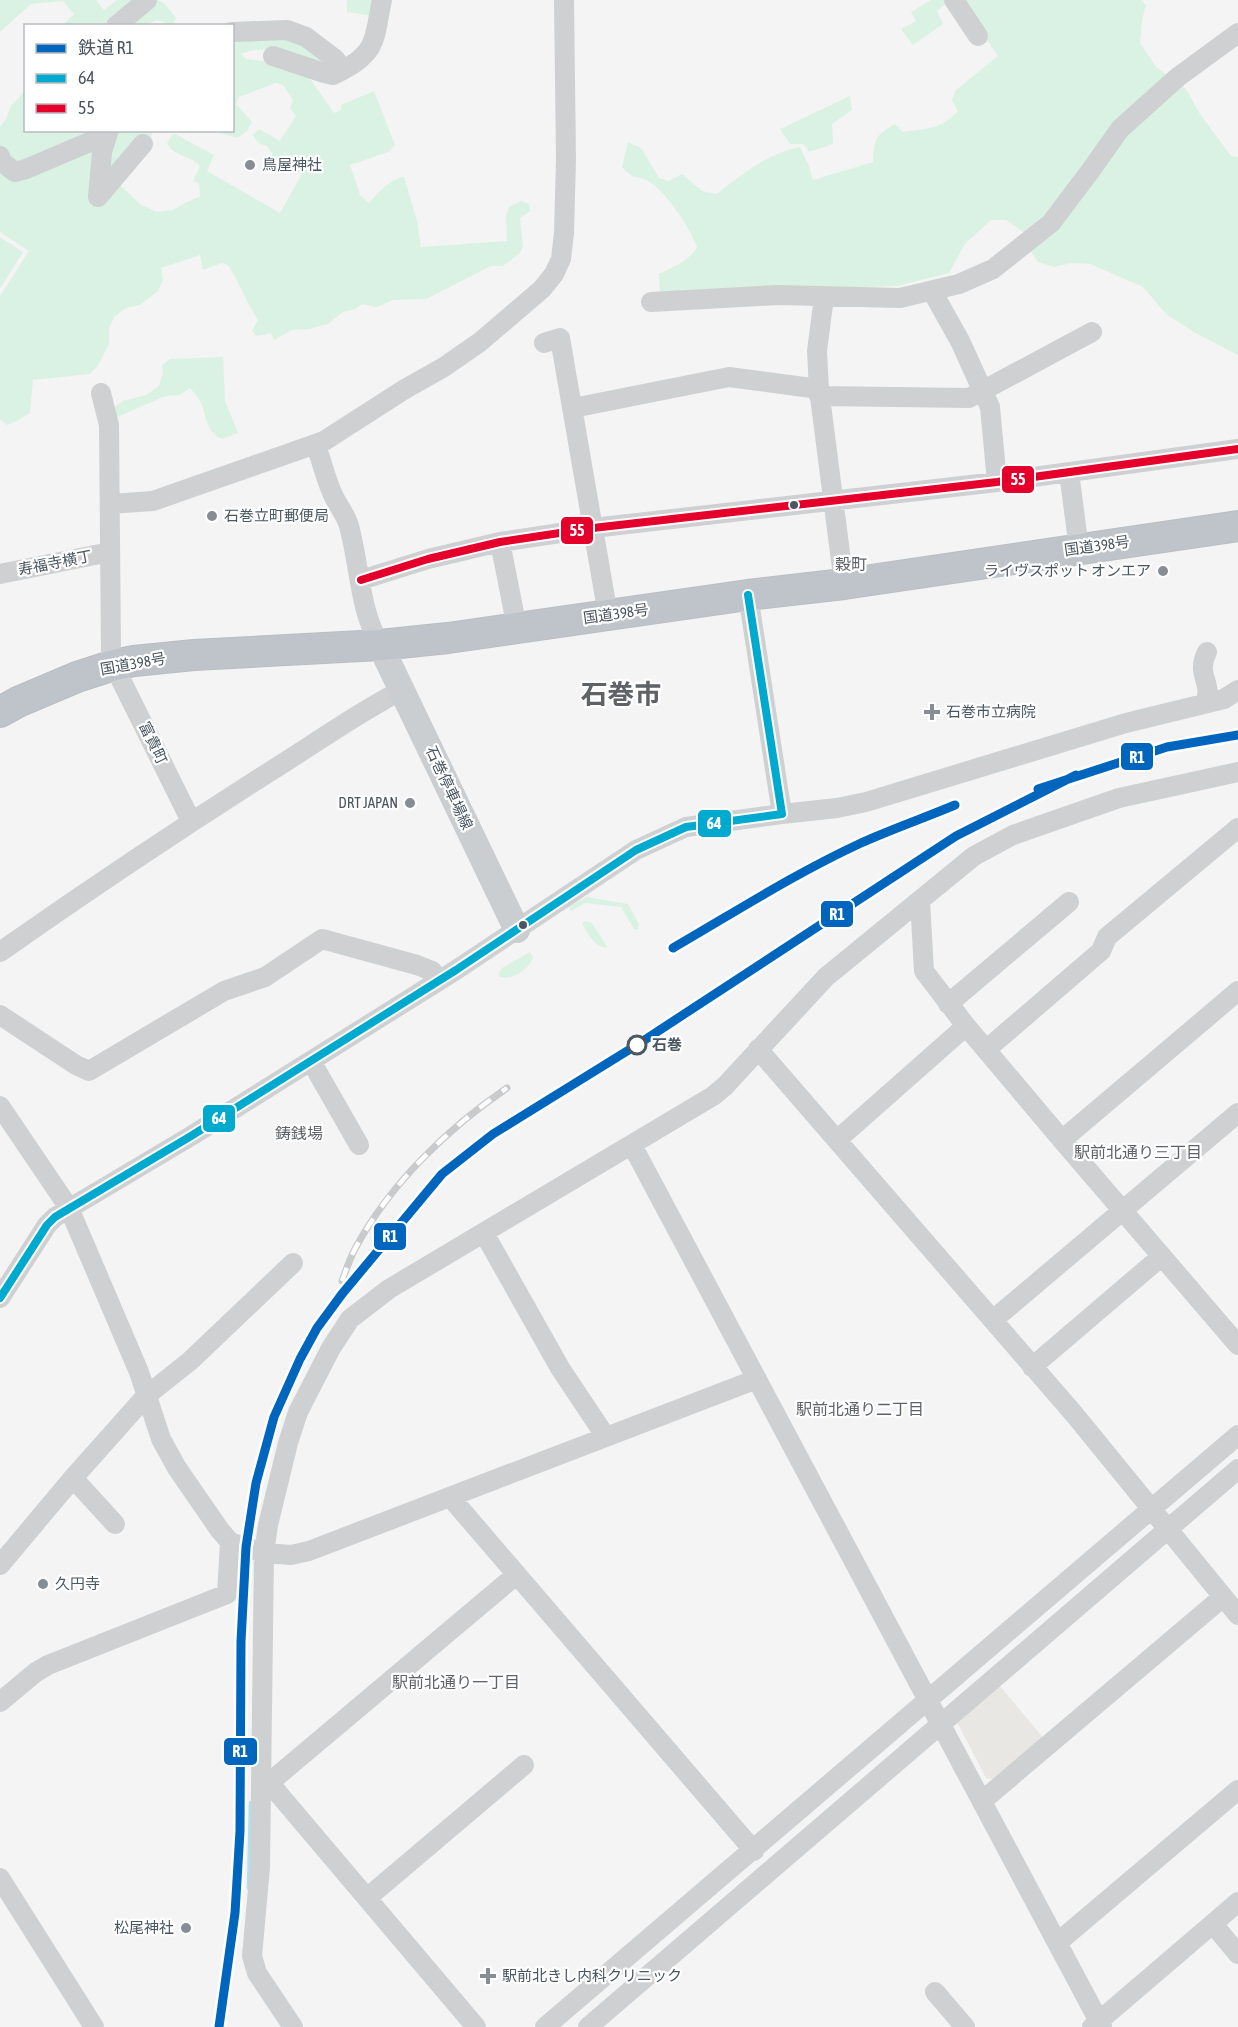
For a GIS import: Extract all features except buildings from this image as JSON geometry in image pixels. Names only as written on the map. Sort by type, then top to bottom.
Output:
[{"type":"highway","name":"国道398号","points":[[0,712],[77,677],[114,665],[194,655],[380,645],[844,584],[1238,526]]},
{"type":"main road","name":"石巻停車場線","points":[[380,645],[517,930]]},
{"type":"street","points":[[118,24],[147,0]]},
{"type":"street","points":[[273,56],[333,75],[343,70],[358,61],[371,49],[382,0]]},
{"type":"street","points":[[110,504],[153,501],[316,445],[444,367],[480,342],[542,289],[554,274],[561,259],[564,233],[566,159],[564,0]]},
{"type":"street","points":[[954,0],[978,36]]},
{"type":"street","points":[[234,32],[287,30],[306,38],[335,59],[343,70]]},
{"type":"street","points":[[651,302],[778,296],[900,298],[959,284],[993,269],[1051,223],[1120,129],[1178,77],[1238,33]]},
{"type":"street","points":[[108,133],[102,152],[98,197],[143,144]]},
{"type":"street","points":[[0,156],[2,162],[15,171],[26,169],[108,133]]},
{"type":"street","points":[[932,291],[960,341],[990,406],[997,482]]},
{"type":"street","points":[[824,297],[817,351],[819,392],[844,584]]},
{"type":"street","points":[[573,408],[729,377],[819,392],[969,398],[984,392],[1092,332]]},
{"type":"street","points":[[544,343],[560,338],[608,615]]},
{"type":"street","points":[[101,393],[109,425],[111,652],[114,665]]},
{"type":"street","points":[[316,445],[334,496],[347,519],[361,580],[362,597],[371,630],[380,645]]},
{"type":"street","points":[[361,580],[428,559],[500,542],[593,528],[997,482],[1238,449]]},
{"type":"street","points":[[1069,472],[1079,549]]},
{"type":"street","points":[[500,542],[517,628]]},
{"type":"street","name":"寿福寺横丁","points":[[0,574],[111,552]]},
{"type":"street","points":[[748,595],[782,814]]},
{"type":"street","points":[[1205,703],[1208,690],[1202,668],[1207,652]]},
{"type":"street","name":"富貴町","points":[[114,665],[191,821]]},
{"type":"street","points":[[0,952],[191,821],[402,690]]},
{"type":"street","points":[[0,1298],[47,1225],[55,1217],[311,1061],[517,930],[636,850],[660,838],[686,827],[837,808],[866,802],[1126,723],[1224,699],[1238,690]]},
{"type":"street","points":[[293,2027],[257,1973],[252,1956],[265,1778],[264,1553],[280,1474],[298,1412],[331,1348],[350,1319],[389,1289],[713,1096],[826,976],[974,856],[1013,835],[1119,798],[1238,772]]},
{"type":"street","points":[[987,1049],[1101,951],[1107,937],[1238,828]]},
{"type":"street","points":[[920,901],[924,971],[966,1026],[1238,1344]]},
{"type":"street","points":[[948,1004],[1069,902]]},
{"type":"street","points":[[0,1015],[76,1065],[89,1071],[224,991],[265,977],[322,939],[417,965],[432,971],[439,980]]},
{"type":"street","points":[[1062,1140],[1238,991]]},
{"type":"street","points":[[837,1140],[966,1026]]},
{"type":"street","points":[[758,1050],[1074,1414],[1238,1615]]},
{"type":"street","points":[[311,1061],[358,1145]]},
{"type":"street","points":[[0,1106],[69,1208],[127,1341],[161,1438],[177,1468],[230,1542],[264,1553],[291,1555],[309,1551],[757,1379]]},
{"type":"street","points":[[993,1320],[1238,1113]]},
{"type":"street","points":[[632,1145],[982,1801],[1057,1943],[1097,2025],[1238,1902]]},
{"type":"street","points":[[484,1233],[560,1368],[606,1437]]},
{"type":"street","points":[[1032,1367],[1162,1256]]},
{"type":"street","points":[[0,1565],[146,1396],[190,1361],[293,1263]]},
{"type":"street","points":[[545,2027],[754,1851],[1238,1435]]},
{"type":"street","points":[[588,2027],[1238,1469]]},
{"type":"street","points":[[73,1478],[115,1524]]},
{"type":"street","points":[[451,1498],[754,1851]]},
{"type":"street","points":[[0,1702],[48,1665],[227,1594],[230,1542]]},
{"type":"street","points":[[265,1778],[516,1575]]},
{"type":"street","points":[[982,1801],[1223,1597]]},
{"type":"street","points":[[367,1898],[524,1765]]},
{"type":"street","points":[[265,1778],[476,2027]]},
{"type":"street","points":[[1057,1943],[1238,1790]]},
{"type":"street","points":[[0,1878],[94,2027]]},
{"type":"street","points":[[673,1918],[691,1939]]},
{"type":"street","points":[[1213,1924],[1238,1954]]},
{"type":"street","points":[[935,1992],[965,2027]]},
{"type":"shaded area","points":[[999,1685],[1045,1740],[997,1780],[986,1778],[957,1722]]},
{"type":"green space","points":[[0,0],[96,0],[104,10],[117,0],[141,0],[113,24],[64,24],[74,14],[63,1],[31,4],[0,32]]},
{"type":"green space","points":[[157,0],[164,3],[176,18],[173,24],[157,20],[147,24],[125,24]]},
{"type":"green space","points":[[347,0],[376,0],[373,16],[347,12]]},
{"type":"green space","points":[[931,0],[947,0],[947,3],[937,11],[943,24],[913,45],[901,29],[916,21],[911,12]]},
{"type":"green space","points":[[960,0],[1141,0],[1146,5],[1140,43],[1156,67],[1186,89],[1200,114],[1231,156],[1238,157],[1238,355],[1192,331],[1166,314],[1143,287],[1090,264],[1072,263],[1054,267],[1038,262],[1028,247],[1029,236],[1006,220],[991,220],[965,244],[949,273],[897,286],[660,294],[659,274],[685,260],[697,247],[683,220],[660,191],[646,180],[632,176],[622,167],[628,142],[641,148],[659,178],[669,181],[682,174],[702,191],[717,194],[766,159],[800,147],[813,180],[873,162],[874,148],[883,131],[895,124],[903,132],[933,127],[946,122],[958,111],[952,100],[956,90],[998,56]]},
{"type":"green space","points":[[267,34],[325,56],[330,69],[275,51],[263,50],[241,54],[246,59],[270,62],[308,76],[334,113],[341,110],[341,105],[374,91],[395,145],[388,152],[350,165],[360,195],[369,203],[389,183],[404,177],[417,221],[421,247],[507,241],[506,216],[509,207],[521,201],[529,204],[530,211],[520,218],[523,247],[519,254],[503,266],[491,266],[426,299],[393,300],[377,307],[362,304],[355,309],[343,312],[328,324],[309,329],[292,330],[274,340],[271,333],[257,336],[252,331],[258,320],[228,265],[222,263],[203,270],[200,255],[161,268],[163,280],[158,291],[140,305],[126,308],[115,316],[109,328],[109,344],[99,364],[90,374],[33,380],[30,413],[7,425],[0,419],[0,296],[29,251],[0,232],[0,127],[11,106],[24,92],[24,132],[154,132],[151,140],[117,182],[141,205],[157,212],[173,210],[200,196],[199,183],[193,181],[200,166],[170,148],[167,143],[175,134],[214,155],[207,171],[280,213],[302,174],[271,157],[272,153],[267,146],[258,143],[253,135],[259,129],[280,141],[296,116],[290,108],[293,100],[283,85],[275,83],[239,97],[236,104],[252,122],[247,131],[237,138],[220,133],[234,132],[234,38]]},
{"type":"green space","points":[[850,96],[852,110],[832,124],[833,144],[809,152],[803,144],[790,144],[780,129]]},
{"type":"green space","points":[[0,237],[23,252],[0,289]]},
{"type":"green space","points":[[223,357],[225,401],[238,433],[222,439],[217,437],[209,427],[201,402],[190,388],[179,395],[165,396],[113,419],[113,408],[123,401],[146,395],[159,386],[163,372],[162,365],[170,359]]},
{"type":"green space","points":[[587,897],[628,904],[639,924],[637,930],[634,929],[621,907],[585,903],[571,911],[569,906]]},
{"type":"green space","points":[[586,921],[592,923],[608,948],[592,939],[582,923]]},
{"type":"green space","points":[[530,952],[533,957],[524,970],[514,976],[500,977],[499,972],[502,968]]},
{"type":"waterway","points":[[249,1888],[251,1803]]},
{"type":"railway","points":[[342,1281],[354,1251],[370,1223],[403,1179],[442,1139],[507,1088]]},
{"type":"railway","points":[[317,1328],[342,1294]]},
{"type":"rail line","name":"R1","points":[[1038,789],[1167,747],[1238,735]]},
{"type":"rail line","name":"R1","points":[[219,2027],[235,1913],[240,1831],[241,1641],[246,1547],[256,1483],[274,1417],[300,1359],[317,1328],[342,1294],[442,1174],[493,1134],[640,1043],[956,836],[1076,775]]},
{"type":"rail line","name":"R1","points":[[673,948],[813,867],[873,838],[955,805]]},
{"type":"transit line","name":"55","points":[[361,580],[428,559],[500,542],[593,528],[997,482],[1238,449]]},
{"type":"transit line","name":"64","points":[[0,1298],[47,1225],[55,1217],[191,1136],[456,970],[636,850],[686,827],[782,814],[748,595]]},
{"type":"place","name":"鳥屋神社","points":[[250,165]]},
{"type":"place","name":"石巻立町郵便局","points":[[212,516]]},
{"type":"place","name":"ライヴスポット オンエア","points":[[1163,571]]},
{"type":"place","name":"石巻市立病院","points":[[932,712]]},
{"type":"place","name":"DRT JAPAN","points":[[410,803]]},
{"type":"place","name":"石巻","points":[[637,1045]]},
{"type":"place","name":"久円寺","points":[[43,1584]]},
{"type":"place","name":"松尾神社","points":[[186,1928]]},
{"type":"place","name":"駅前北きし内科クリニック","points":[[488,1976]]},
{"type":"district","name":"穀町","points":[[851,564]]},
{"type":"district","name":"石巻市","points":[[621,695]]},
{"type":"district","name":"鋳銭場","points":[[299,1133]]},
{"type":"district","name":"駅前北通り三丁目","points":[[1138,1152]]},
{"type":"district","name":"駅前北通り二丁目","points":[[860,1409]]},
{"type":"district","name":"駅前北通り一丁目","points":[[456,1682]]}]
